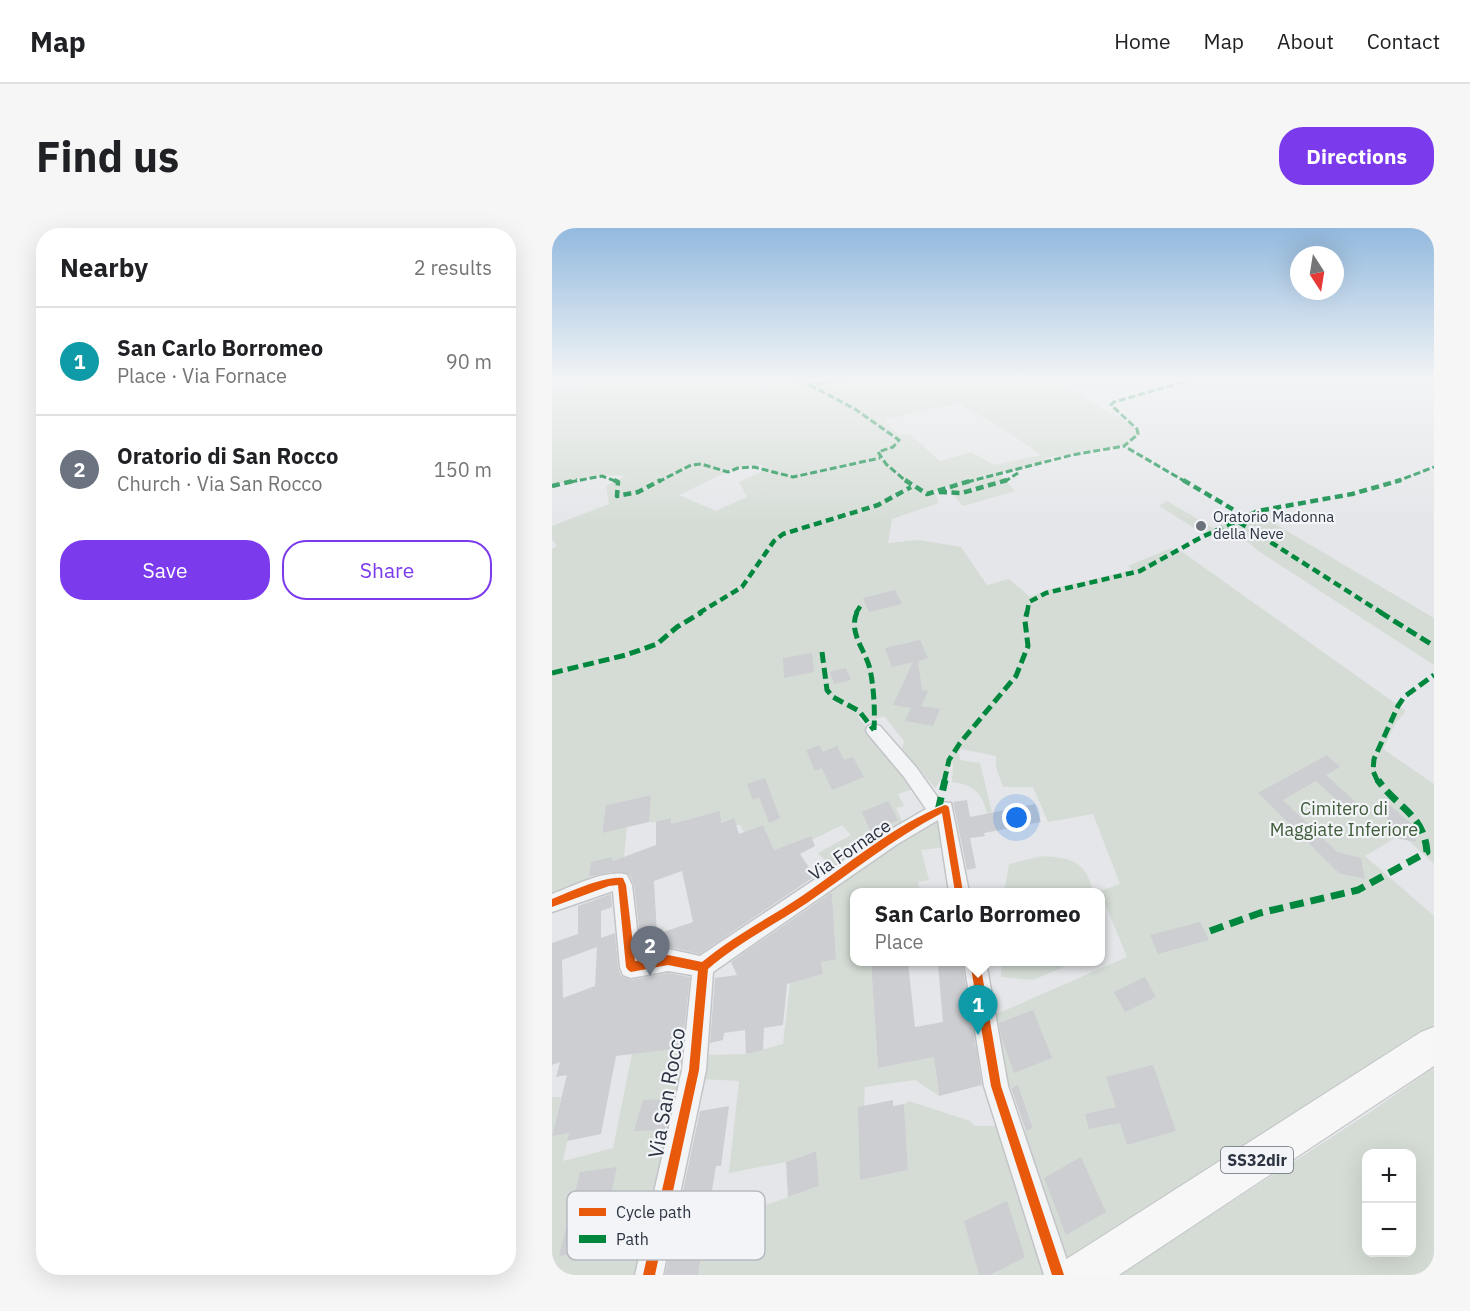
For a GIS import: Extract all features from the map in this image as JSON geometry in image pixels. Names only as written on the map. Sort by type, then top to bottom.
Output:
[{"type":"main road","name":"SS32dir","points":[[1080,1275],[1434,1045]]},
{"type":"street","points":[[874,730],[910,772],[938,811],[945,808],[958,888]]},
{"type":"street","name":"Via Fornace","points":[[703,967],[713,958],[887,842],[938,811]]},
{"type":"street","points":[[552,903],[609,882],[620,881],[631,967],[668,960],[703,967]]},
{"type":"street","points":[[976,966],[996,1086],[1058,1275]]},
{"type":"street","name":"Via San Rocco","points":[[667,1191],[694,1070],[703,967]]},
{"type":"street","name":"Via San Rocco","points":[[649,1275],[652,1260]]},
{"type":"green space","name":"Cimitero di Maggiate Inferiore","points":[[552,428],[892,428],[899,435],[910,434],[940,461],[971,452],[994,465],[1041,455],[1001,428],[1135,428],[1141,434],[1128,445],[1046,458],[1039,466],[999,473],[1015,491],[963,506],[947,487],[934,491],[939,503],[892,519],[888,543],[919,540],[961,547],[987,585],[1009,579],[1030,597],[1050,589],[1132,570],[1128,566],[1169,549],[1181,551],[1406,711],[1395,724],[1383,749],[1434,784],[1434,864],[1408,840],[1395,838],[1365,856],[1434,916],[1434,1028],[1066,1269],[1021,1133],[1033,1127],[1018,1085],[1006,1090],[992,1016],[1127,957],[1105,903],[1105,889],[1120,884],[1093,814],[1048,822],[1033,787],[1003,787],[996,767],[996,756],[961,749],[960,760],[980,763],[992,812],[987,813],[976,791],[966,785],[952,782],[953,762],[935,788],[902,749],[904,741],[884,716],[874,720],[857,716],[916,788],[898,794],[904,806],[896,808],[904,825],[835,872],[818,853],[851,835],[842,825],[812,840],[811,836],[774,850],[763,825],[744,832],[740,825],[736,825],[733,818],[718,824],[720,811],[671,824],[649,822],[650,795],[606,805],[602,832],[627,827],[624,857],[613,861],[612,858],[591,862],[588,885],[552,901],[552,549],[557,546],[552,539],[552,526],[609,504],[606,486],[625,476],[598,475],[552,485]],"holes":[[[763,465],[765,470],[739,482],[747,497],[716,511],[679,495],[737,467]]]},
{"type":"green space","points":[[1167,501],[1215,529],[1253,511],[1434,618],[1434,665],[1257,550],[1231,528],[1210,538],[1159,506]]},
{"type":"green space","points":[[939,815],[947,847],[921,850],[929,880],[918,882],[919,888],[850,888],[850,966],[871,966],[878,1068],[980,1047],[978,1059],[935,1069],[939,1096],[915,1080],[865,1087],[860,1180],[908,1170],[904,1104],[909,1101],[970,1121],[975,1126],[1001,1126],[1049,1275],[698,1275],[700,1260],[765,1260],[765,1204],[819,1186],[815,1151],[786,1162],[729,1173],[739,1081],[702,1079],[707,1055],[746,1054],[783,1044],[790,983],[823,974],[821,962],[836,958],[832,894],[817,897]]},
{"type":"green space","points":[[1043,856],[1070,860],[1082,868],[1092,888],[1005,888],[1009,864]]},
{"type":"green space","points":[[1002,966],[1066,966],[1033,980],[1001,977]]},
{"type":"green space","points":[[691,1046],[657,1191],[567,1191],[567,1260],[641,1260],[637,1275],[552,1275],[552,1136],[569,1133],[563,1161],[613,1148],[632,1054]]},
{"type":"green space","points":[[1434,1067],[1434,1275],[1119,1275],[1369,1113]]},
{"type":"green space","points":[[552,1097],[561,1097],[552,1136]]},
{"type":"building","points":[[895,590],[902,604],[869,612],[863,598]]},
{"type":"building","points":[[920,640],[928,658],[918,661],[922,690],[928,691],[921,706],[940,709],[933,726],[905,721],[911,708],[893,705],[913,662],[892,667],[885,648]]},
{"type":"building","points":[[812,653],[814,672],[784,678],[783,658]]},
{"type":"building","points":[[846,668],[851,680],[834,684],[830,672]]},
{"type":"building","points":[[819,745],[823,752],[837,746],[844,760],[853,757],[864,777],[832,790],[822,768],[815,771],[806,750]]},
{"type":"building","points":[[1327,755],[1340,767],[1326,775],[1360,806],[1350,812],[1316,781],[1283,800],[1337,852],[1361,858],[1365,879],[1339,873],[1258,793]]},
{"type":"building","points":[[765,778],[780,818],[769,823],[759,797],[753,800],[747,784]]},
{"type":"building","points":[[651,795],[649,822],[602,833],[606,805]]},
{"type":"building","points":[[967,800],[970,817],[1035,804],[1041,822],[970,838],[976,868],[967,870],[953,802]]},
{"type":"building","points":[[888,801],[898,820],[871,832],[862,812]]},
{"type":"building","points":[[1387,803],[1413,825],[1416,842],[1395,838],[1391,822],[1376,809]]},
{"type":"building","points":[[720,811],[721,823],[734,818],[739,834],[763,825],[774,850],[811,836],[815,846],[800,854],[815,876],[700,954],[668,947],[642,952],[634,885],[629,874],[610,872],[589,877],[591,862],[612,857],[613,861],[656,845],[656,822],[671,818],[671,824]],"holes":[[[682,871],[693,922],[657,934],[654,881]]]},
{"type":"building","points":[[611,894],[612,907],[601,911],[601,938],[615,933],[621,976],[631,980],[668,973],[690,977],[682,1048],[616,1056],[601,1134],[567,1141],[569,1133],[552,1136],[567,1075],[556,1077],[560,1062],[552,1065],[552,943],[578,934],[578,906]],"holes":[[[597,947],[595,986],[563,998],[562,960]]]},
{"type":"building","points":[[832,894],[836,959],[821,962],[823,974],[787,984],[783,1025],[764,1028],[763,1050],[746,1054],[745,1030],[724,1033],[723,1040],[710,1043],[715,978],[737,975],[731,962]]},
{"type":"building","points":[[1200,922],[1209,940],[1158,954],[1150,935]]},
{"type":"building","points":[[871,966],[908,966],[915,1027],[943,1022],[938,966],[963,966],[982,1085],[939,1096],[934,1057],[878,1068]]},
{"type":"building","points":[[1145,977],[1156,997],[1125,1012],[1114,992]]},
{"type":"building","points":[[1033,1010],[1052,1058],[1014,1073],[999,1023]]},
{"type":"building","points":[[1153,1065],[1176,1131],[1127,1145],[1120,1123],[1089,1129],[1085,1114],[1116,1107],[1106,1077]]},
{"type":"building","points":[[1018,1085],[1033,1128],[1026,1131],[1011,1088]]},
{"type":"building","points":[[673,1099],[666,1130],[634,1131],[643,1100]]},
{"type":"building","points":[[893,1100],[893,1106],[904,1104],[908,1170],[860,1180],[858,1107]]},
{"type":"building","points":[[729,1106],[721,1166],[716,1166],[712,1191],[683,1191],[700,1111]]},
{"type":"building","points":[[816,1151],[819,1186],[788,1197],[786,1162]]},
{"type":"building","points":[[1081,1157],[1106,1212],[1066,1235],[1044,1178]]},
{"type":"building","points":[[617,1167],[612,1191],[575,1191],[580,1172]]},
{"type":"building","points":[[1007,1201],[1025,1257],[990,1275],[979,1275],[964,1221]]},
{"type":"building","points":[[567,1224],[567,1255],[559,1256]]},
{"type":"building","points":[[668,1260],[700,1260],[698,1275],[665,1275]]},
{"type":"marked path","points":[[882,428],[899,440],[893,447],[878,452],[881,458],[899,476],[927,494],[1065,457],[1124,446]]},
{"type":"marked path","points":[[1136,428],[1138,434],[1124,446],[1246,517]]},
{"type":"marked path","points":[[552,486],[602,476],[618,482],[617,496],[638,492],[691,465],[701,464],[728,472],[738,468],[754,467],[793,477],[880,458]]},
{"type":"marked path","points":[[938,811],[949,760],[960,743],[1016,676],[1028,646],[1025,621],[1029,602],[1046,593],[1140,571],[1200,538],[1258,511],[1352,494],[1409,478],[1434,467]]},
{"type":"marked path","points":[[939,492],[962,493],[977,487],[1004,482],[1018,473]]},
{"type":"marked path","points":[[552,673],[626,655],[657,644],[677,627],[742,587],[774,541],[783,534],[878,505],[911,487]]},
{"type":"marked path","points":[[1239,522],[1434,646]]},
{"type":"marked path","points":[[861,605],[853,622],[856,638],[870,670],[874,700],[874,730]]},
{"type":"marked path","points":[[822,652],[827,690],[833,697],[859,711],[874,730]]},
{"type":"marked path","points":[[1210,931],[1260,913],[1358,890],[1427,852],[1426,837],[1420,824],[1378,782],[1373,771],[1378,748],[1398,706],[1404,697],[1434,675]]},
{"type":"cycle path","points":[[703,967],[726,949],[802,901],[889,840],[945,808],[958,888]]},
{"type":"cycle path","points":[[552,903],[609,882],[620,881],[631,967],[668,960],[703,967],[694,1070],[667,1191]]},
{"type":"cycle path","points":[[976,966],[996,1086],[1058,1275]]},
{"type":"cycle path","points":[[649,1275],[652,1260]]},
{"type":"place","name":"Oratorio Madonna della Neve","points":[[1201,526]]},
{"type":"place","name":"Oratorio di San Rocco","points":[[650,976]]},
{"type":"place","name":"San Carlo Borromeo","points":[[978,1035]]}]
